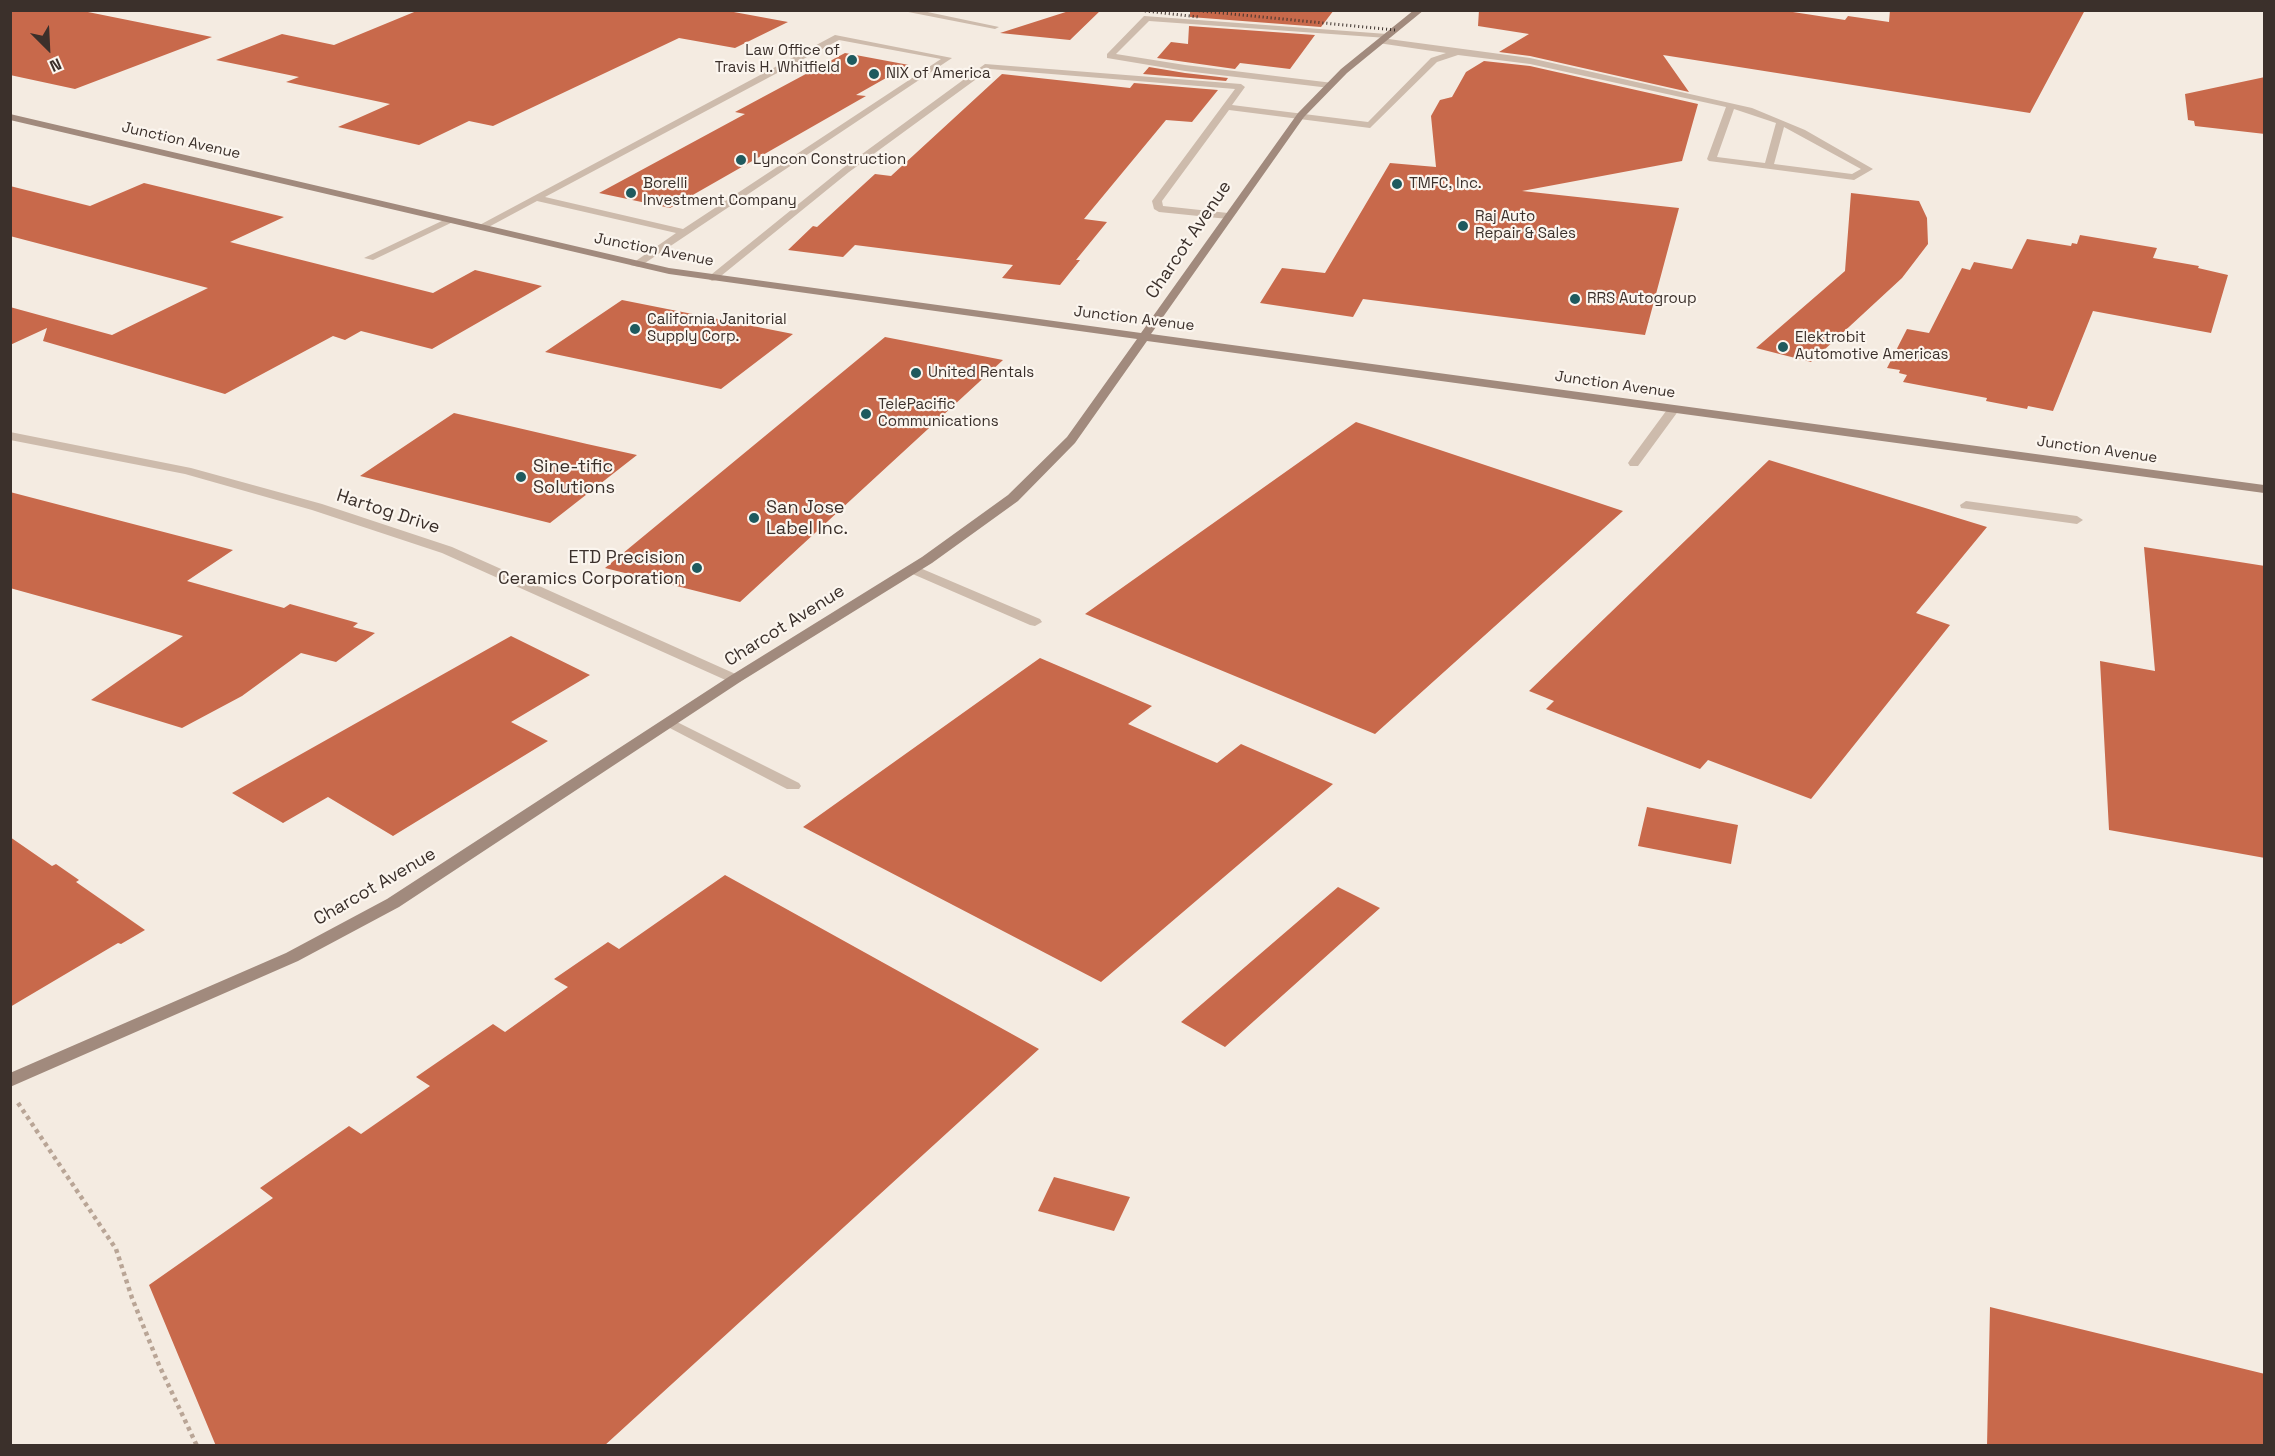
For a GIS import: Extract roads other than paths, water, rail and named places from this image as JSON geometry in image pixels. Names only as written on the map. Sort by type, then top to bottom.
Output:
[{"type":"street","points":[[902,10],[995,27]]},
{"type":"street","name":"Charcot Avenue","points":[[10,1081],[292,957],[393,903],[735,679],[913,569],[1013,498],[1071,440],[1301,116],[1330,85],[1420,10]]},
{"type":"street","points":[[1330,85],[1185,68],[1110,56],[1147,18],[1384,38],[1457,52],[1530,61],[1731,105],[1781,123],[1868,169],[1854,177],[1712,159],[1731,105]]},
{"type":"street","points":[[479,228],[838,37],[948,58],[634,265]]},
{"type":"street","points":[[1228,107],[1370,125],[1434,60],[1457,52]]},
{"type":"street","points":[[712,278],[846,171],[988,66],[1240,87],[1228,107],[1157,201],[1159,209],[1228,216]]},
{"type":"street","name":"Junction Avenue","points":[[10,117],[634,265],[712,278],[2265,489]]},
{"type":"street","points":[[1769,166],[1781,123]]},
{"type":"street","points":[[537,198],[684,232]]},
{"type":"street","points":[[369,258],[450,221]]},
{"type":"street","points":[[1634,463],[1673,410]]},
{"type":"street","name":"Hartog Drive","points":[[10,436],[187,471],[317,507],[447,550],[735,679]]},
{"type":"street","points":[[1966,506],[2077,520]]},
{"type":"street","points":[[913,569],[1035,622]]},
{"type":"street","points":[[669,723],[792,786]]},
{"type":"railway","points":[[1137,10],[1199,17]]},
{"type":"railway","points":[[1191,10],[1395,30]]},
{"type":"place","name":"Law Office of Travis H. Whitfield","points":[[852,60]]},
{"type":"place","name":"NIX of America","points":[[874,74]]},
{"type":"place","name":"Lyncon Construction","points":[[741,160]]},
{"type":"place","name":"TMFC, Inc.","points":[[1397,184]]},
{"type":"place","name":"Borelli Investment Company","points":[[631,193]]},
{"type":"place","name":"Raj Auto Repair & Sales","points":[[1463,226]]},
{"type":"place","name":"RRS Autogroup","points":[[1575,299]]},
{"type":"place","name":"California Janitorial Supply Corp.","points":[[635,329]]},
{"type":"place","name":"Elektrobit Automotive Americas","points":[[1783,347]]},
{"type":"place","name":"United Rentals","points":[[916,373]]},
{"type":"place","name":"TelePacific Communications","points":[[866,414]]},
{"type":"place","name":"Sine-tific Solutions","points":[[521,477]]},
{"type":"place","name":"San Jose Label Inc.","points":[[754,518]]},
{"type":"place","name":"ETD Precision Ceramics Corporation","points":[[697,568]]}]
